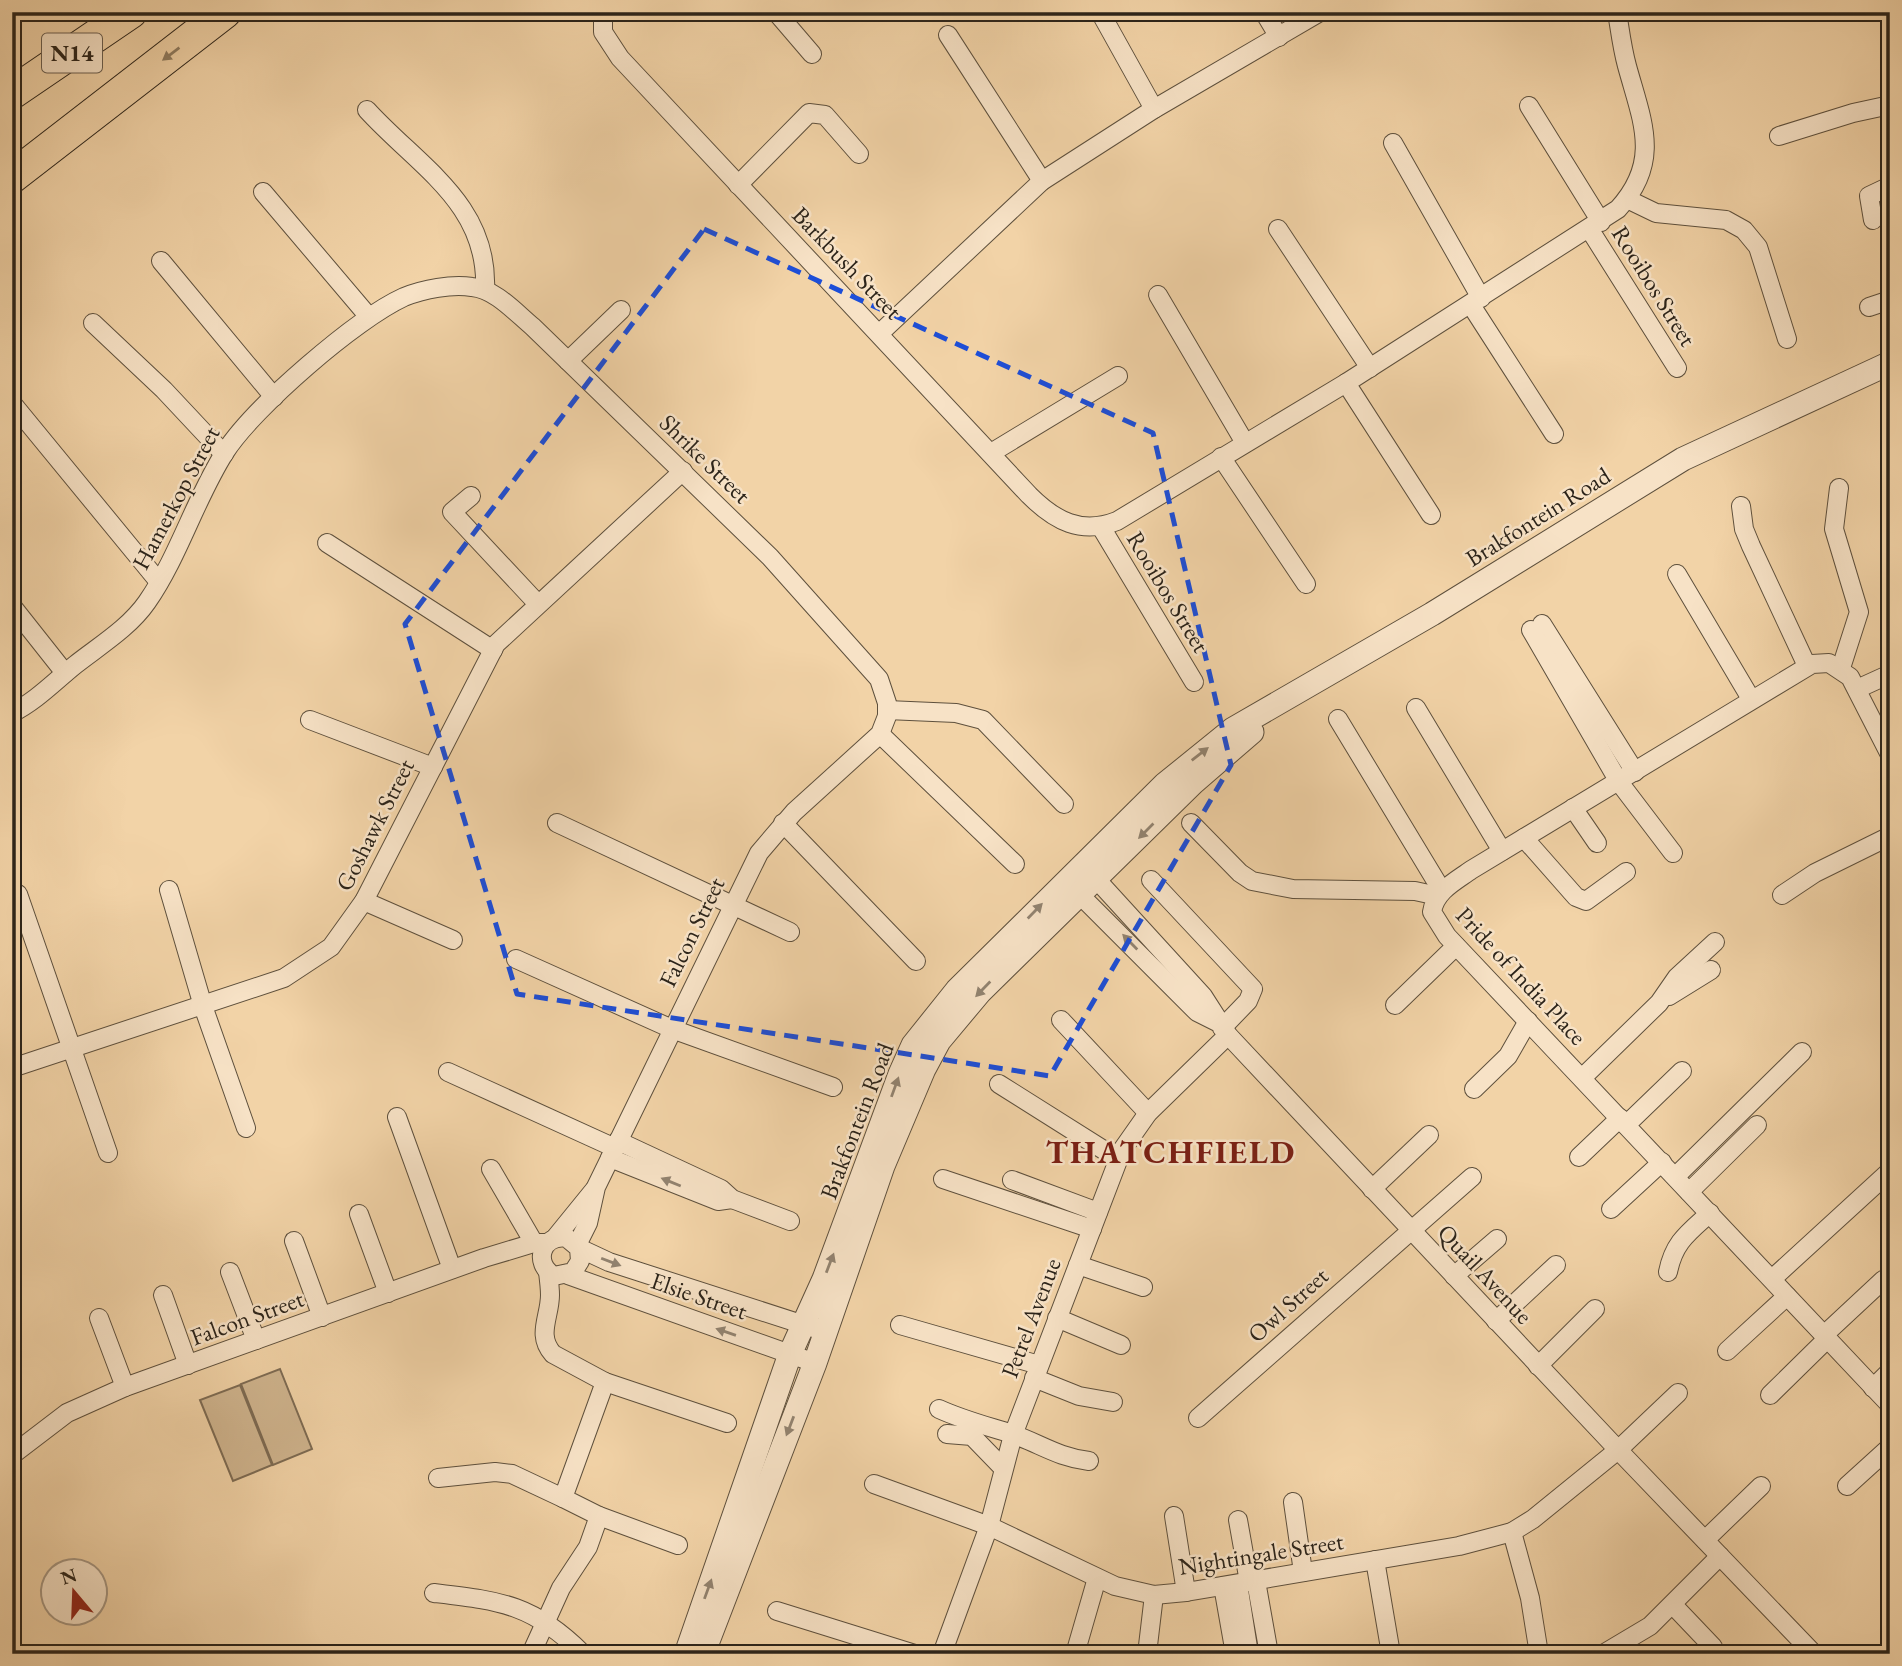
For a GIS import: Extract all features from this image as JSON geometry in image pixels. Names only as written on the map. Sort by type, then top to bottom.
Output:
[{"type":"highway","name":"N14","points":[[12,93],[131,12]]},
{"type":"highway","points":[[12,177],[225,12]]},
{"type":"street","name":"Barkbush Street","points":[[603,12],[601,26],[608,42],[676,121],[1053,517]]},
{"type":"street","points":[[776,12],[812,54]]},
{"type":"street","points":[[1100,12],[1154,109]]},
{"type":"street","points":[[1264,12],[1279,37]]},
{"type":"street","points":[[880,333],[1042,181],[1154,109],[1320,12]]},
{"type":"street","points":[[1617,12],[1622,46],[1646,139],[1644,163],[1630,195]]},
{"type":"street","points":[[948,35],[1042,181]]},
{"type":"street","points":[[1529,106],[1595,226]]},
{"type":"street","points":[[1779,136],[1853,113],[1882,108]]},
{"type":"street","points":[[1802,142],[1863,120],[1882,108]]},
{"type":"street","points":[[368,110],[412,157],[446,186],[460,204],[481,244],[486,263],[485,290]]},
{"type":"street","points":[[738,186],[809,113],[825,115],[859,154]]},
{"type":"street","points":[[1393,143],[1476,302],[1553,434]]},
{"type":"street","points":[[1872,220],[1869,196],[1890,186]]},
{"type":"street","points":[[263,192],[369,317]]},
{"type":"street","name":"Rooibos Street","points":[[1053,517],[1069,524],[1101,527],[1117,521],[1476,302],[1595,226],[1630,195],[1656,213],[1726,220],[1744,230],[1758,247],[1787,339]]},
{"type":"street","name":"Rooibos Street","points":[[1595,226],[1677,368]]},
{"type":"street","points":[[1279,229],[1370,368]]},
{"type":"street","points":[[161,261],[274,397]]},
{"type":"street","name":"Hamerkop Street","points":[[12,713],[41,695],[131,621],[159,582],[224,454],[241,429],[274,397],[369,317],[407,296],[457,286],[485,290]]},
{"type":"street","name":"Shrike Street","points":[[485,290],[524,320],[568,361],[770,557],[866,663],[885,690],[887,710]]},
{"type":"street","points":[[1158,295],[1245,443]]},
{"type":"street","points":[[1869,307],[1890,300]]},
{"type":"street","points":[[568,361],[621,310]]},
{"type":"street","points":[[93,323],[164,390],[224,454]]},
{"type":"street","name":"Brakfontein Road","points":[[686,1654],[790,1354],[824,1279],[913,1045],[957,990],[1285,700],[1683,459],[1890,363]]},
{"type":"street","points":[[991,453],[1118,376]]},
{"type":"street","name":"Brakfontein Road","points":[[1827,394],[1890,380]]},
{"type":"street","points":[[1346,383],[1431,515]]},
{"type":"street","points":[[12,403],[159,582]]},
{"type":"street","points":[[1221,457],[1306,584]]},
{"type":"street","name":"Goshawk Street","points":[[12,1068],[203,1006],[303,968],[331,947],[364,901],[493,650],[537,603],[683,471]]},
{"type":"street","points":[[1839,488],[1834,530],[1859,612],[1850,678]]},
{"type":"street","points":[[471,496],[452,512],[537,603]]},
{"type":"street","points":[[1741,506],[1744,529],[1751,546],[1810,665],[1829,663],[1850,678],[1888,748]]},
{"type":"street","name":"Rooibos Street","points":[[1101,527],[1194,682]]},
{"type":"street","points":[[327,543],[493,650]]},
{"type":"street","points":[[1850,678],[1870,615],[1855,557]]},
{"type":"street","points":[[1677,574],[1751,699]]},
{"type":"street","points":[[12,606],[65,673]]},
{"type":"street","points":[[1635,772],[1536,627],[1619,782],[1673,853]]},
{"type":"street","name":"Pride of India Place","points":[[1810,665],[1502,851],[1440,893],[1433,907],[1434,917],[1456,946],[1890,1405]]},
{"type":"street","points":[[1850,678],[1890,674]]},
{"type":"street","points":[[1416,708],[1502,851]]},
{"type":"street","points":[[1015,863],[880,734],[887,710],[956,713],[983,720],[1064,804]]},
{"type":"street","points":[[1338,719],[1440,893]]},
{"type":"street","points":[[310,720],[433,767]]},
{"type":"street","name":"Falcon Street","points":[[578,1247],[588,1223],[596,1187],[759,853],[783,823],[880,734]]},
{"type":"street","points":[[1573,808],[1597,843]]},
{"type":"street","points":[[557,823],[790,932]]},
{"type":"street","points":[[783,823],[916,961]]},
{"type":"street","points":[[1191,823],[1240,873],[1261,883],[1293,889],[1440,893]]},
{"type":"street","points":[[1782,895],[1824,868],[1890,836]]},
{"type":"street","points":[[1524,838],[1576,897],[1586,901],[1626,872]]},
{"type":"street","name":"Brakfontein Road","points":[[703,1654],[815,1363],[883,1166],[939,1041],[1081,880]]},
{"type":"street","name":"Quail Avenue","points":[[1081,880],[1163,964],[1209,1004],[1223,1028],[1409,1229],[1814,1654]]},
{"type":"street","name":"Petrel Avenue","points":[[942,1654],[989,1526],[1013,1435],[1118,1159],[1132,1132],[1248,1001],[1253,989],[1152,880]]},
{"type":"street","points":[[169,890],[203,1006],[246,1128]]},
{"type":"street","points":[[18,894],[69,1050],[108,1153]]},
{"type":"street","points":[[364,901],[453,940]]},
{"type":"street","points":[[1582,1078],[1659,1003],[1677,977],[1714,942]]},
{"type":"street","points":[[1395,1005],[1456,946]]},
{"type":"street","points":[[516,959],[673,1029],[833,1087]]},
{"type":"street","points":[[1659,1003],[1711,970]]},
{"type":"street","points":[[1061,1020],[1148,1114]]},
{"type":"street","points":[[1474,1089],[1508,1056],[1528,1021]]},
{"type":"street","points":[[1683,1184],[1802,1052]]},
{"type":"street","points":[[1579,1157],[1682,1071]]},
{"type":"street","points":[[447,1072],[614,1149],[722,1189],[732,1199],[790,1221]]},
{"type":"street","points":[[999,1084],[1118,1159]]},
{"type":"street","points":[[1683,1184],[1783,1086]]},
{"type":"street","points":[[397,1117],[448,1271]]},
{"type":"street","points":[[1683,1184],[1757,1125]]},
{"type":"street","points":[[1372,1189],[1429,1135]]},
{"type":"street","points":[[397,1143],[448,1271]]},
{"type":"street","points":[[1611,1209],[1662,1162]]},
{"type":"street","points":[[491,1169],[545,1241]]},
{"type":"street","points":[[1772,1279],[1890,1171]]},
{"type":"street","name":"Owl Street","points":[[1198,1418],[1409,1229],[1472,1177]]},
{"type":"street","points":[[943,1179],[1095,1220]]},
{"type":"street","points":[[974,1180],[1095,1220]]},
{"type":"street","points":[[1012,1180],[1095,1220]]},
{"type":"street","name":"Falcon Street","points":[[12,1455],[67,1413],[125,1387],[448,1271],[545,1241],[596,1187]]},
{"type":"street","points":[[1668,1272],[1678,1243],[1710,1213]]},
{"type":"street","points":[[359,1214],[388,1293]]},
{"type":"street","points":[[511,1251],[555,1273],[578,1267],[578,1247],[567,1238],[545,1241]]},
{"type":"street","points":[[1454,1276],[1497,1239]]},
{"type":"street","points":[[294,1241],[322,1317]]},
{"type":"street","points":[[545,1241],[541,1255],[555,1273],[544,1328],[547,1348],[553,1354],[606,1382],[727,1423]]},
{"type":"street","name":"Elsie Street","points":[[578,1247],[609,1262],[826,1332]]},
{"type":"street","points":[[1078,1265],[1143,1287]]},
{"type":"street","points":[[1496,1321],[1556,1265]]},
{"type":"street","points":[[230,1272],[256,1340]]},
{"type":"street","name":"Elsie Street","points":[[555,1273],[815,1363]]},
{"type":"street","points":[[1789,1388],[1883,1280]]},
{"type":"street","points":[[163,1295],[188,1365]]},
{"type":"street","points":[[1727,1351],[1787,1296]]},
{"type":"street","points":[[1538,1366],[1595,1309]]},
{"type":"street","points":[[99,1318],[125,1387]]},
{"type":"street","points":[[1057,1318],[1121,1345]]},
{"type":"street","points":[[900,1325],[1037,1371],[1079,1396],[1113,1402]]},
{"type":"street","points":[[1770,1395],[1828,1340]]},
{"type":"street","points":[[1873,1388],[1890,1370]]},
{"type":"street","points":[[563,1498],[606,1382]]},
{"type":"street","name":"Nightingale Street","points":[[874,1484],[989,1526],[1115,1586],[1154,1595],[1186,1592],[1459,1546],[1512,1532],[1533,1519],[1618,1450],[1678,1393]]},
{"type":"street","points":[[939,1409],[976,1425],[1013,1435],[1065,1458],[1089,1461]]},
{"type":"street","points":[[947,1434],[972,1436],[1003,1468]]},
{"type":"street","points":[[1847,1486],[1890,1447]]},
{"type":"street","points":[[438,1478],[495,1472],[512,1474],[598,1516],[678,1545]]},
{"type":"street","points":[[1654,1609],[1693,1571],[1761,1486]]},
{"type":"street","points":[[1293,1502],[1303,1572]]},
{"type":"street","points":[[531,1654],[544,1619],[588,1548],[598,1516]]},
{"type":"street","points":[[1174,1516],[1186,1592]]},
{"type":"street","points":[[1238,1520],[1241,1583],[1249,1654]]},
{"type":"street","points":[[1512,1532],[1530,1598],[1539,1654]]},
{"type":"street","points":[[1602,1654],[1650,1626],[1673,1605],[1712,1547]]},
{"type":"street","name":"Nightingale Street","points":[[1375,1560],[1391,1654]]},
{"type":"street","points":[[1075,1654],[1097,1578]]},
{"type":"street","points":[[1235,1654],[1241,1583]]},
{"type":"street","points":[[1241,1583],[1269,1654]]},
{"type":"street","points":[[434,1593],[498,1602],[544,1619],[583,1654]]},
{"type":"street","name":"Nightingale Street","points":[[1147,1654],[1154,1595]]},
{"type":"street","points":[[1673,1605],[1713,1647]]},
{"type":"street","points":[[777,1611],[915,1654]]},
{"type":"highlighted area","points":[[704,229],[1153,433],[1231,765],[1050,1076],[517,994],[405,624]]},
{"type":"shaded area","points":[[280,1369],[312,1449],[273,1465],[241,1384]]},
{"type":"shaded area","points":[[240,1385],[272,1465],[233,1481],[200,1400]]},
{"type":"district","name":"THATCHFIELD","points":[[1171,1152]]}]
